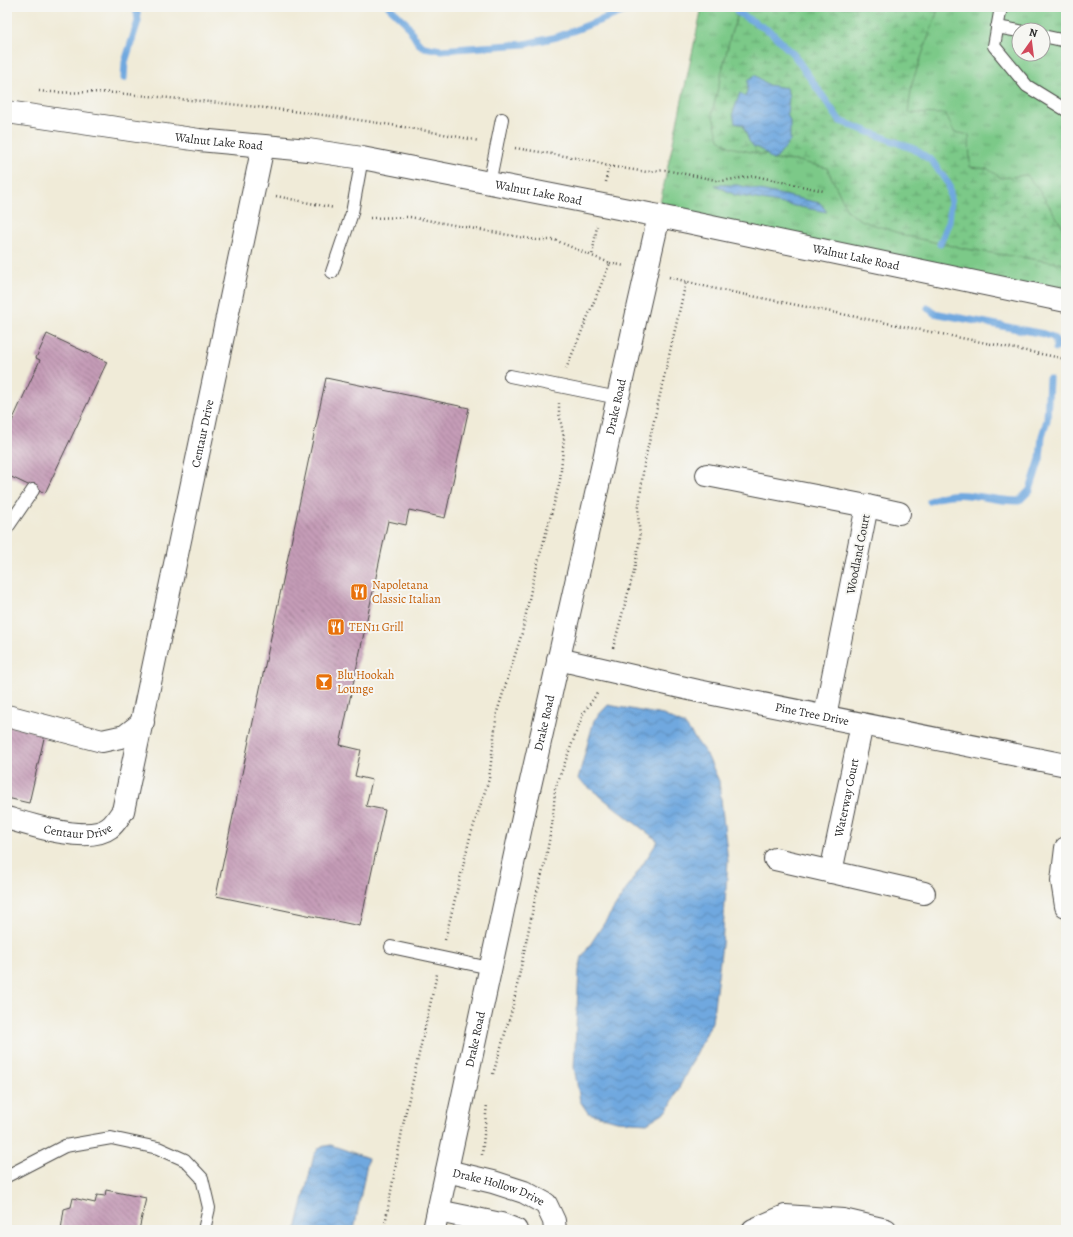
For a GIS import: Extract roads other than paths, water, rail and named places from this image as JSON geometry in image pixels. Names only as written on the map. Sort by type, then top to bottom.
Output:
[{"type":"street","name":"Walnut Lake Road","points":[[7,112],[176,136],[362,158],[489,184],[601,204],[1066,300]]},
{"type":"street","name":"Centaur Drive","points":[[7,818],[38,827],[76,833],[96,834],[110,828],[123,811],[263,146]]},
{"type":"street","name":"Drake Road","points":[[436,1220],[558,659],[659,216]]},
{"type":"street","name":"Woodland Court","points":[[707,475],[867,506],[825,716]]},
{"type":"street","points":[[867,506],[899,513]]},
{"type":"street","name":"Pine Tree Drive","points":[[558,659],[698,691],[1066,765]]},
{"type":"street","points":[[7,716],[102,741],[125,736],[142,722]]},
{"type":"street","name":"Waterway Court","points":[[831,872],[862,724]]},
{"type":"street","points":[[1066,848],[1062,881],[1066,906]]},
{"type":"street","points":[[775,859],[924,893]]},
{"type":"street","name":"Drake Hollow Drive","points":[[447,1170],[524,1192],[546,1204],[554,1221],[555,1230]]},
{"type":"street","points":[[753,1230],[785,1216],[843,1220],[886,1230]]},
{"type":"street","points":[[436,1220],[501,1224],[516,1230]]},
{"type":"lane","points":[[1001,7],[994,46],[1027,86],[1066,110]]},
{"type":"lane","points":[[997,27],[1011,30]]},
{"type":"lane","points":[[1051,38],[1066,41]]},
{"type":"lane","points":[[489,184],[502,119]]},
{"type":"lane","points":[[332,272],[352,213],[362,158]]},
{"type":"lane","points":[[510,376],[618,398]]},
{"type":"lane","points":[[8,527],[33,490]]},
{"type":"lane","points":[[391,948],[490,968]]},
{"type":"lane","points":[[7,1176],[65,1146],[111,1138],[158,1148],[185,1160],[202,1178],[209,1208],[204,1230]]},
{"type":"water","points":[[755,75],[768,85],[787,88],[789,98],[787,114],[790,121],[790,141],[777,158],[772,160],[761,150],[754,147],[749,141],[743,125],[735,123],[733,113],[740,93],[745,97],[748,80]]},
{"type":"water","points":[[715,185],[737,185],[820,203],[827,212],[735,195]]},
{"type":"water","points":[[608,705],[663,715],[685,725],[707,755],[719,781],[728,861],[722,945],[712,1022],[668,1110],[647,1123],[617,1121],[588,1113],[580,1101],[574,1067],[579,970],[582,957],[658,841],[578,779],[594,720]]},
{"type":"water","points":[[331,1145],[368,1158],[354,1230],[296,1230],[314,1155],[320,1147]]},
{"type":"waterway","points":[[124,78],[125,62],[138,21],[137,13],[134,7]]},
{"type":"waterway","points":[[389,7],[406,23],[418,43],[424,47],[441,50],[525,44],[557,37],[635,7]]},
{"type":"waterway","points":[[737,12],[771,32],[794,55],[840,121],[914,149],[932,161],[949,185],[951,200],[949,222],[940,244]]},
{"type":"waterway","points":[[928,308],[934,313],[1044,334],[1053,337],[1056,341],[1056,348]]},
{"type":"waterway","points":[[930,501],[952,495],[1019,501],[1030,490],[1040,459],[1042,436],[1047,420],[1049,379]]},
{"type":"place","name":"Napoletana Classic Italian","points":[[359,592]]},
{"type":"place","name":"TEN11 Grill","points":[[336,627]]},
{"type":"place","name":"Blu Hookah Lounge","points":[[324,682]]}]
